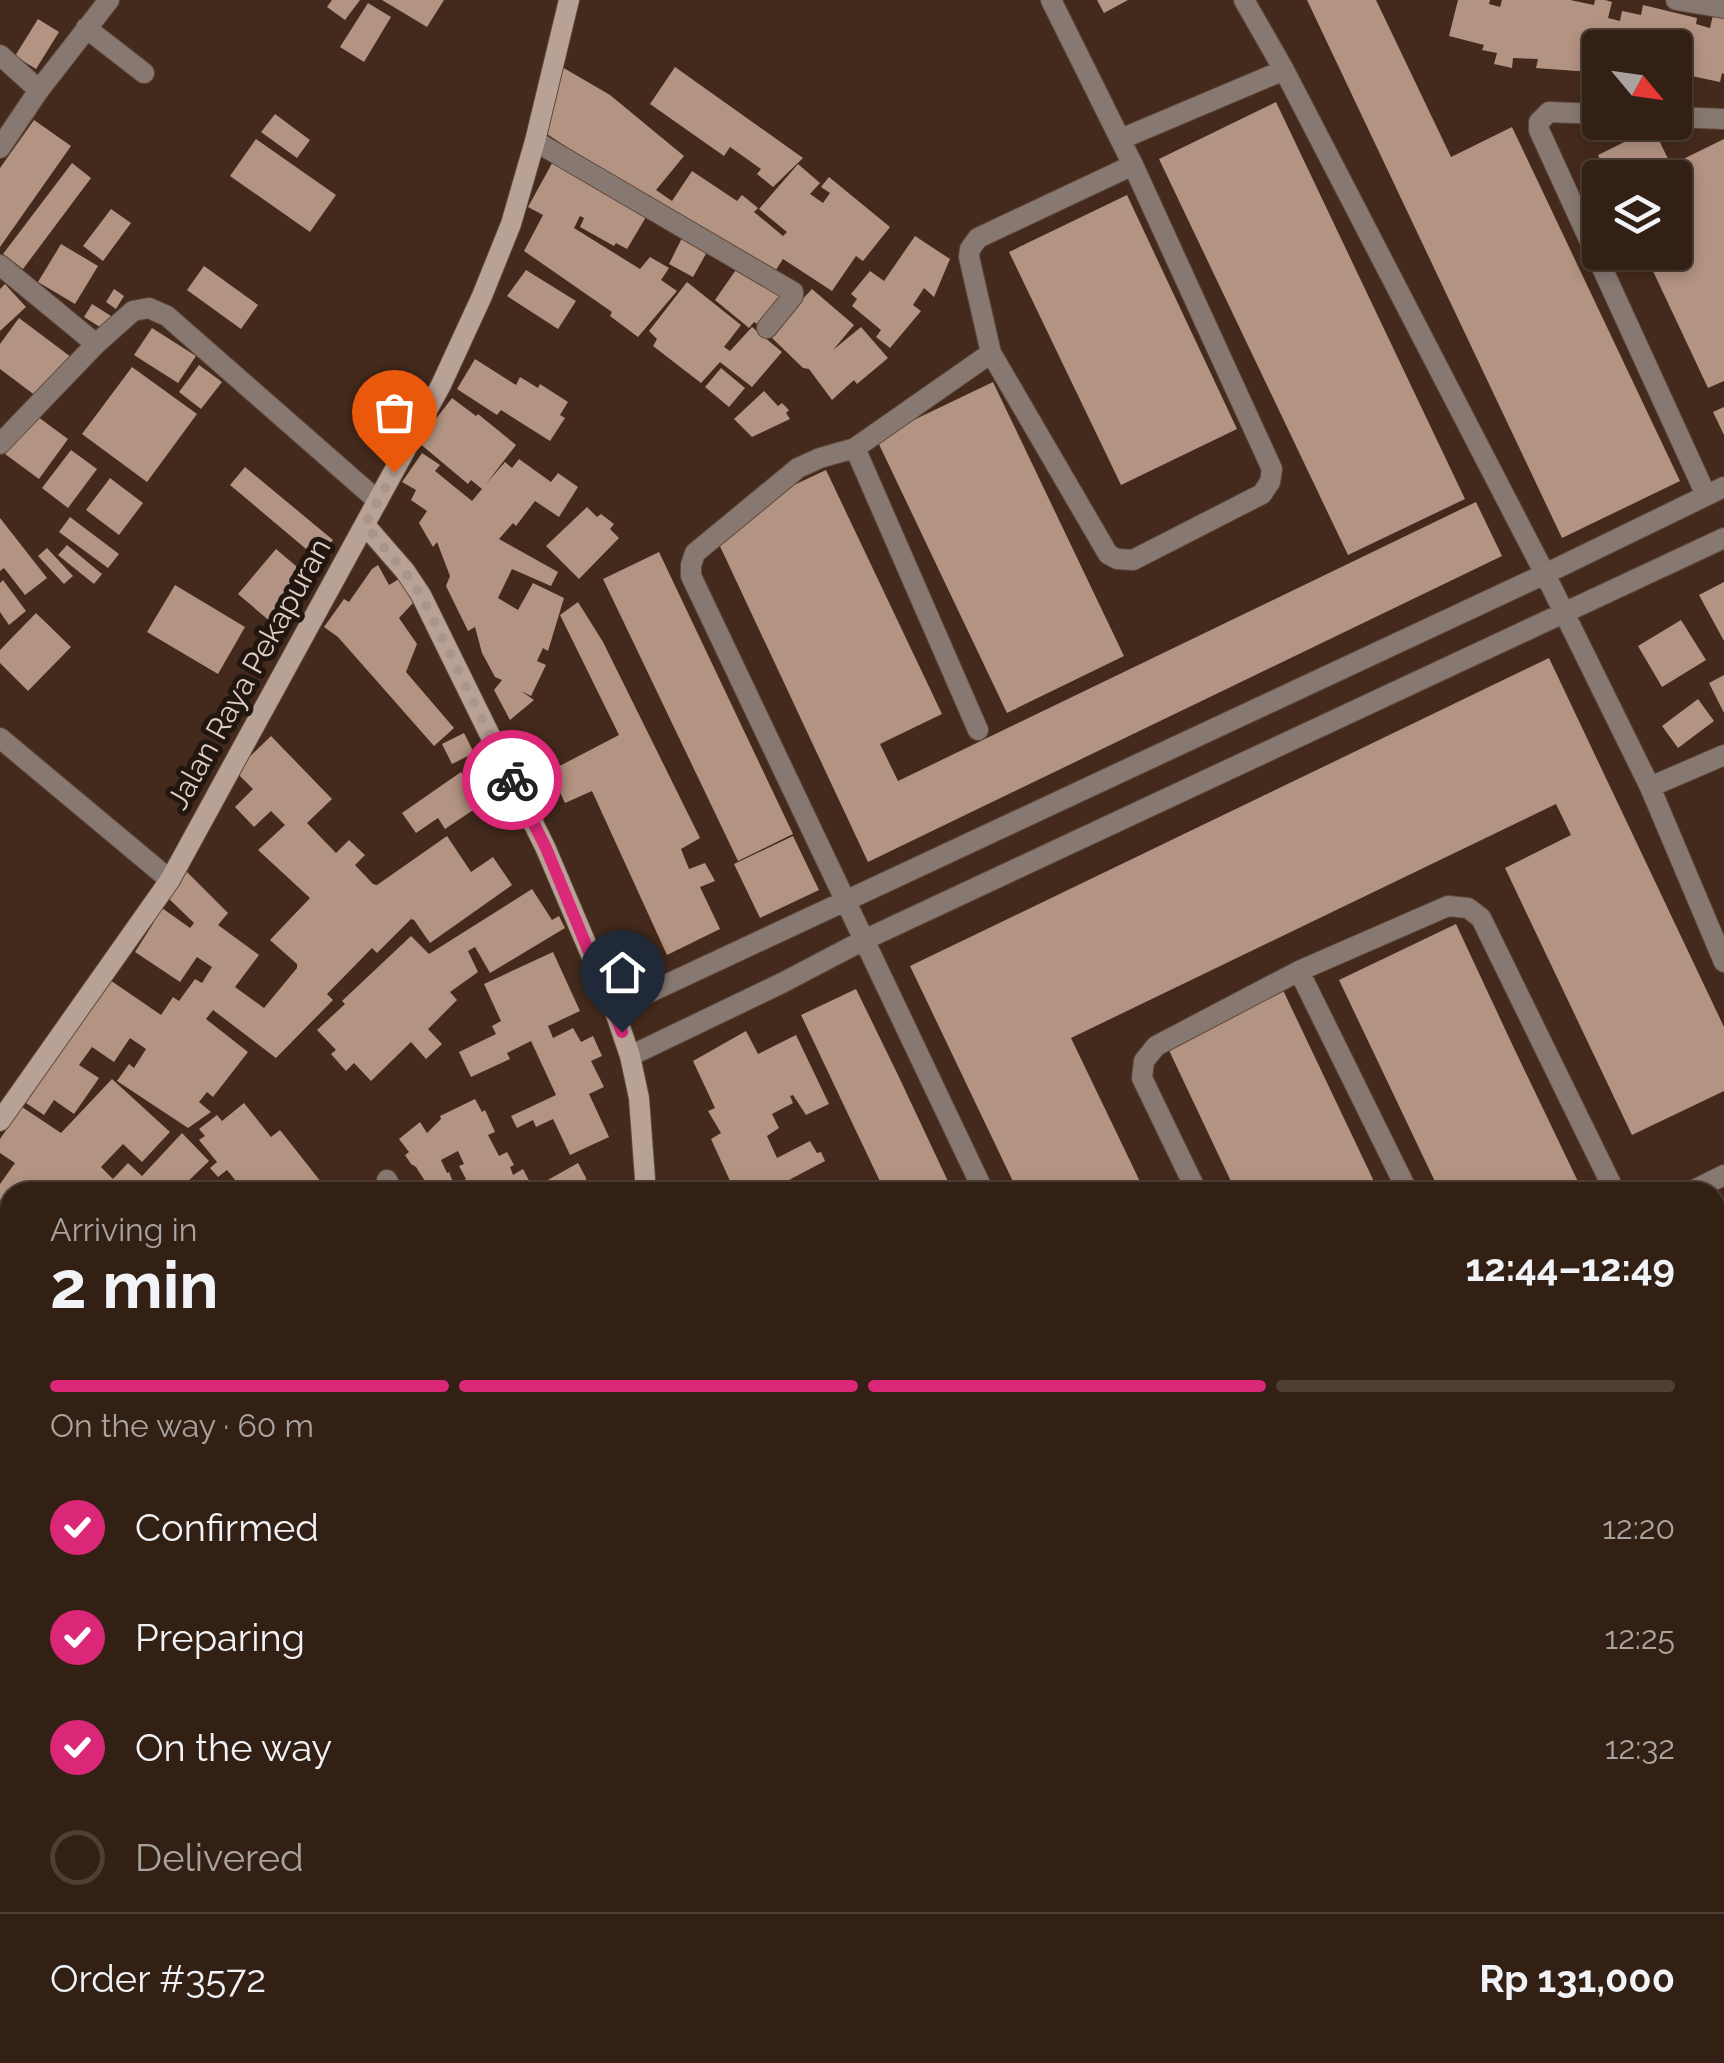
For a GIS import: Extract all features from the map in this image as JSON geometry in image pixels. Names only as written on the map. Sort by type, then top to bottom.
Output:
[{"type":"main road","name":"Jalan Raya Pekapuran","points":[[0,1121],[170,880],[441,384],[510,224],[569,0]]},
{"type":"main road","points":[[365,525],[421,595],[546,848],[630,1056],[645,1182]]},
{"type":"street","points":[[0,148],[38,90],[110,0]]},
{"type":"street","points":[[1050,0],[1134,165],[1272,469],[1262,494],[1133,560],[1108,554],[990,353],[969,256],[978,238],[1134,165]]},
{"type":"street","points":[[1244,0],[1284,70],[1544,574],[1650,787],[1724,962]]},
{"type":"street","points":[[1676,0],[1724,8]]},
{"type":"street","points":[[86,28],[144,73]]},
{"type":"street","points":[[0,55],[38,90]]},
{"type":"street","points":[[1121,139],[1284,70]]},
{"type":"street","points":[[614,1010],[1715,491],[1539,130],[1540,122],[1549,112],[1582,113]]},
{"type":"street","points":[[1692,118],[1724,119]]},
{"type":"street","points":[[534,140],[793,292],[767,328]]},
{"type":"street","points":[[0,265],[96,344]]},
{"type":"street","points":[[0,444],[132,311],[149,308],[167,316],[378,501]]},
{"type":"street","points":[[979,1182],[691,576],[690,564],[695,552],[798,468],[855,448],[990,353]]},
{"type":"street","points":[[855,448],[978,730]]},
{"type":"street","points":[[630,1056],[864,940],[1724,538]]},
{"type":"street","points":[[0,738],[170,880]]},
{"type":"street","points":[[1650,787],[1724,755]]},
{"type":"street","points":[[1191,1182],[1142,1078],[1144,1061],[1156,1046],[1299,970],[1448,906],[1468,908],[1482,918],[1610,1182]]},
{"type":"street","points":[[1299,970],[1403,1182]]},
{"type":"building","points":[[332,0],[360,0],[345,20],[327,7]]},
{"type":"building","points":[[382,0],[444,0],[427,27]]},
{"type":"building","points":[[1097,0],[1128,0],[1104,13]]},
{"type":"building","points":[[1307,0],[1376,0],[1451,157],[1512,127],[1680,481],[1562,538]]},
{"type":"building","points":[[1458,0],[1490,0],[1489,4],[1500,7],[1502,0],[1570,0],[1594,5],[1595,0],[1605,0],[1612,2],[1608,18],[1620,21],[1622,11],[1641,15],[1643,5],[1697,18],[1696,24],[1710,28],[1713,15],[1724,18],[1724,74],[1720,82],[1692,76],[1692,30],[1582,30],[1582,71],[1536,68],[1538,59],[1513,58],[1512,68],[1494,64],[1497,53],[1482,50],[1484,45],[1449,36]]},
{"type":"building","points":[[368,3],[391,17],[364,62],[340,47]]},
{"type":"building","points":[[38,19],[59,32],[36,69],[15,56]]},
{"type":"building","points":[[562,67],[610,95],[684,156],[656,190],[672,201],[692,171],[737,201],[742,195],[758,208],[754,212],[783,236],[787,232],[759,209],[798,164],[820,183],[810,194],[823,203],[830,193],[821,187],[829,177],[890,227],[863,261],[856,256],[832,291],[783,259],[772,276],[547,134]]},
{"type":"building","points":[[675,67],[803,158],[773,187],[757,174],[761,169],[730,147],[724,156],[650,104]]},
{"type":"building","points":[[1276,102],[1465,499],[1348,555],[1159,159]]},
{"type":"building","points":[[275,114],[310,140],[297,158],[261,132]]},
{"type":"building","points":[[34,120],[71,146],[0,247],[0,168]]},
{"type":"building","points":[[256,139],[336,195],[310,232],[230,176]]},
{"type":"building","points":[[1724,139],[1724,381],[1708,388],[1652,270],[1692,270],[1692,160],[1681,160]]},
{"type":"building","points":[[1629,140],[1659,140],[1669,160],[1600,160],[1598,155]]},
{"type":"building","points":[[556,156],[649,212],[627,249],[580,227],[584,218],[580,216],[574,228],[640,269],[650,257],[669,268],[661,280],[677,291],[638,337],[610,316],[612,312],[524,251],[543,215],[528,207]]},
{"type":"building","points":[[72,163],[91,178],[23,269],[3,254]]},
{"type":"building","points":[[1127,195],[1237,429],[1121,485],[1009,252]]},
{"type":"building","points":[[111,209],[131,223],[103,261],[83,246]]},
{"type":"building","points":[[686,230],[707,252],[693,277],[669,264]]},
{"type":"building","points":[[915,236],[950,259],[934,297],[924,288],[913,305],[921,311],[890,348],[876,337],[881,330],[852,306],[857,299],[851,294],[870,271],[884,281]]},
{"type":"building","points":[[61,244],[98,266],[75,304],[38,282]]},
{"type":"building","points":[[740,264],[789,297],[762,327],[754,322],[749,328],[715,300]]},
{"type":"building","points":[[204,266],[258,305],[241,329],[187,290]]},
{"type":"building","points":[[526,270],[576,301],[558,329],[507,296]]},
{"type":"building","points":[[687,282],[741,325],[724,347],[730,351],[752,327],[782,352],[752,387],[720,362],[701,383],[653,346],[657,339],[649,331]]},
{"type":"building","points":[[5,284],[26,307],[0,331],[0,289]]},
{"type":"building","points":[[114,289],[124,296],[116,309],[106,302]]},
{"type":"building","points":[[812,289],[854,325],[833,350],[861,327],[888,358],[832,400],[809,369],[803,368],[769,335]]},
{"type":"building","points":[[92,304],[111,316],[103,329],[84,317]]},
{"type":"building","points":[[19,318],[71,357],[40,399],[0,369],[0,344]]},
{"type":"building","points":[[152,328],[196,356],[178,383],[134,355]]},
{"type":"building","points":[[475,359],[516,385],[520,377],[538,388],[540,384],[568,402],[560,415],[565,418],[550,441],[501,410],[497,415],[457,389]]},
{"type":"building","points":[[199,365],[222,382],[201,409],[179,392]]},
{"type":"building","points":[[132,367],[197,414],[147,482],[82,434]]},
{"type":"building","points":[[721,368],[745,388],[729,407],[705,387]]},
{"type":"building","points":[[993,382],[1124,656],[1007,713],[876,438]]},
{"type":"building","points":[[764,391],[778,406],[782,403],[789,410],[786,413],[790,419],[752,437],[734,419]]},
{"type":"building","points":[[452,398],[516,445],[486,484],[505,462],[512,468],[519,459],[551,482],[558,473],[578,487],[559,517],[535,501],[516,526],[513,523],[499,539],[558,572],[551,586],[512,569],[498,598],[518,610],[533,583],[564,598],[548,651],[543,648],[537,661],[546,665],[531,696],[521,691],[534,700],[510,720],[494,690],[502,680],[495,677],[482,653],[475,627],[468,631],[446,586],[450,576],[437,542],[433,547],[419,523],[427,511],[411,500],[416,490],[402,482],[422,453],[440,465],[435,471],[472,501],[482,489],[471,480],[468,484],[418,442]]},
{"type":"building","points":[[1724,407],[1724,435],[1713,412]]},
{"type":"building","points":[[34,414],[68,439],[39,479],[5,454]]},
{"type":"building","points":[[71,450],[97,469],[68,508],[42,488]]},
{"type":"building","points":[[245,467],[333,540],[318,559],[230,485]]},
{"type":"building","points":[[826,470],[942,714],[880,744],[898,781],[1476,502],[1502,556],[868,862],[718,542],[764,499]]},
{"type":"building","points":[[110,478],[143,503],[119,535],[86,510]]},
{"type":"building","points":[[587,507],[597,517],[601,514],[614,524],[610,529],[619,538],[579,579],[546,546]]},
{"type":"building","points":[[70,517],[119,554],[108,568],[59,532]]},
{"type":"building","points":[[0,518],[47,578],[25,595],[4,568],[0,571]]},
{"type":"building","points":[[67,545],[102,574],[94,584],[58,555]]},
{"type":"building","points":[[47,548],[73,576],[64,584],[38,556]]},
{"type":"building","points":[[276,549],[310,578],[272,623],[238,594]]},
{"type":"building","points":[[659,552],[793,834],[738,861],[603,579]]},
{"type":"building","points":[[378,565],[389,585],[399,579],[413,603],[399,618],[417,644],[406,672],[454,728],[434,746],[338,637],[324,627],[344,599],[349,602]]},
{"type":"building","points":[[3,580],[26,611],[9,625],[0,612]]},
{"type":"building","points":[[1724,582],[1724,641],[1699,595]]},
{"type":"building","points":[[175,585],[245,627],[218,674],[147,632]]},
{"type":"building","points":[[578,602],[603,642],[700,838],[681,849],[689,869],[705,863],[715,881],[700,887],[720,929],[667,955],[592,791],[565,803],[550,771],[619,735],[560,615]]},
{"type":"building","points":[[36,613],[71,647],[28,691],[0,663],[0,650]]},
{"type":"building","points":[[1681,620],[1706,660],[1662,687],[1638,646]]},
{"type":"building","points":[[1549,658],[1724,1027],[1724,1091],[1632,1135],[1505,868],[1571,835],[1556,804],[1071,1038],[1140,1182],[1013,1182],[910,966]]},
{"type":"building","points":[[1724,675],[1724,713],[1709,683]]},
{"type":"building","points":[[1698,699],[1714,721],[1678,748],[1662,726]]},
{"type":"building","points":[[464,733],[474,753],[452,764],[442,744]]},
{"type":"building","points":[[271,736],[332,799],[307,823],[336,853],[349,840],[365,855],[355,865],[373,884],[377,885],[447,836],[471,872],[493,857],[512,885],[430,943],[411,919],[377,953],[372,948],[327,994],[333,1000],[276,1058],[213,1010],[206,1019],[248,1052],[213,1097],[207,1092],[199,1102],[211,1112],[188,1128],[117,1081],[129,1064],[134,1068],[146,1049],[130,1038],[114,1062],[92,1047],[79,1065],[99,1078],[74,1114],[54,1100],[44,1115],[26,1103],[110,980],[161,1015],[173,997],[179,1001],[195,979],[202,983],[212,967],[197,957],[180,982],[135,952],[154,922],[146,917],[155,903],[190,928],[194,923],[163,893],[185,870],[228,913],[218,925],[259,955],[235,987],[264,1008],[297,968],[270,940],[310,898],[258,850],[285,825],[271,811],[254,827],[235,807],[253,789],[235,771]]},
{"type":"building","points":[[461,772],[482,804],[445,829],[438,818],[416,833],[402,813]]},
{"type":"building","points":[[793,836],[819,890],[760,918],[734,864]]},
{"type":"building","points":[[532,889],[552,920],[559,916],[565,928],[490,973],[475,947],[468,951],[478,972],[450,992],[457,1000],[428,1029],[442,1044],[426,1059],[411,1042],[371,1081],[354,1063],[346,1071],[331,1054],[336,1050],[317,1030],[345,1004],[342,1001],[411,936],[429,954]]},
{"type":"building","points":[[1456,924],[1578,1182],[1435,1182],[1339,980]]},
{"type":"building","points":[[553,952],[580,1011],[548,1026],[553,1038],[573,1028],[581,1042],[593,1036],[602,1056],[591,1061],[604,1087],[589,1094],[609,1137],[570,1155],[553,1119],[536,1127],[533,1120],[517,1128],[511,1116],[556,1095],[531,1041],[507,1053],[510,1059],[471,1077],[459,1052],[496,1034],[492,1026],[501,1021],[484,984]]},
{"type":"building","points":[[1282,988],[1374,1182],[1231,1182],[1166,1044]]},
{"type":"building","points":[[856,989],[948,1182],[880,1182],[801,1015]]},
{"type":"building","points":[[746,1031],[758,1054],[796,1035],[829,1104],[806,1115],[790,1096],[793,1103],[772,1114],[779,1128],[767,1136],[777,1158],[810,1141],[825,1161],[785,1182],[731,1182],[711,1139],[721,1133],[708,1111],[715,1108],[693,1061]]},
{"type":"building","points":[[112,1079],[170,1132],[142,1162],[123,1144],[101,1167],[113,1179],[128,1163],[142,1176],[182,1133],[209,1161],[187,1182],[1,1182],[15,1163],[0,1153],[0,1139],[22,1107],[61,1133]]},
{"type":"building","points":[[475,1099],[495,1132],[488,1135],[499,1156],[507,1152],[514,1165],[510,1167],[513,1175],[523,1169],[530,1182],[461,1182],[466,1179],[459,1166],[464,1164],[458,1151],[441,1160],[453,1182],[426,1182],[405,1155],[409,1152],[399,1139],[420,1122],[427,1133],[440,1116]]},
{"type":"building","points":[[244,1103],[271,1137],[280,1130],[321,1182],[237,1182],[227,1170],[218,1177],[210,1168],[217,1162],[199,1140],[205,1136],[199,1129],[217,1115],[222,1121]]},
{"type":"building","points":[[578,1163],[586,1182],[546,1182]]},
{"type":"way so far","points":[[394,472],[365,525],[421,595],[512,780]]},
{"type":"route","points":[[512,780],[546,848],[622,1032]]}]
